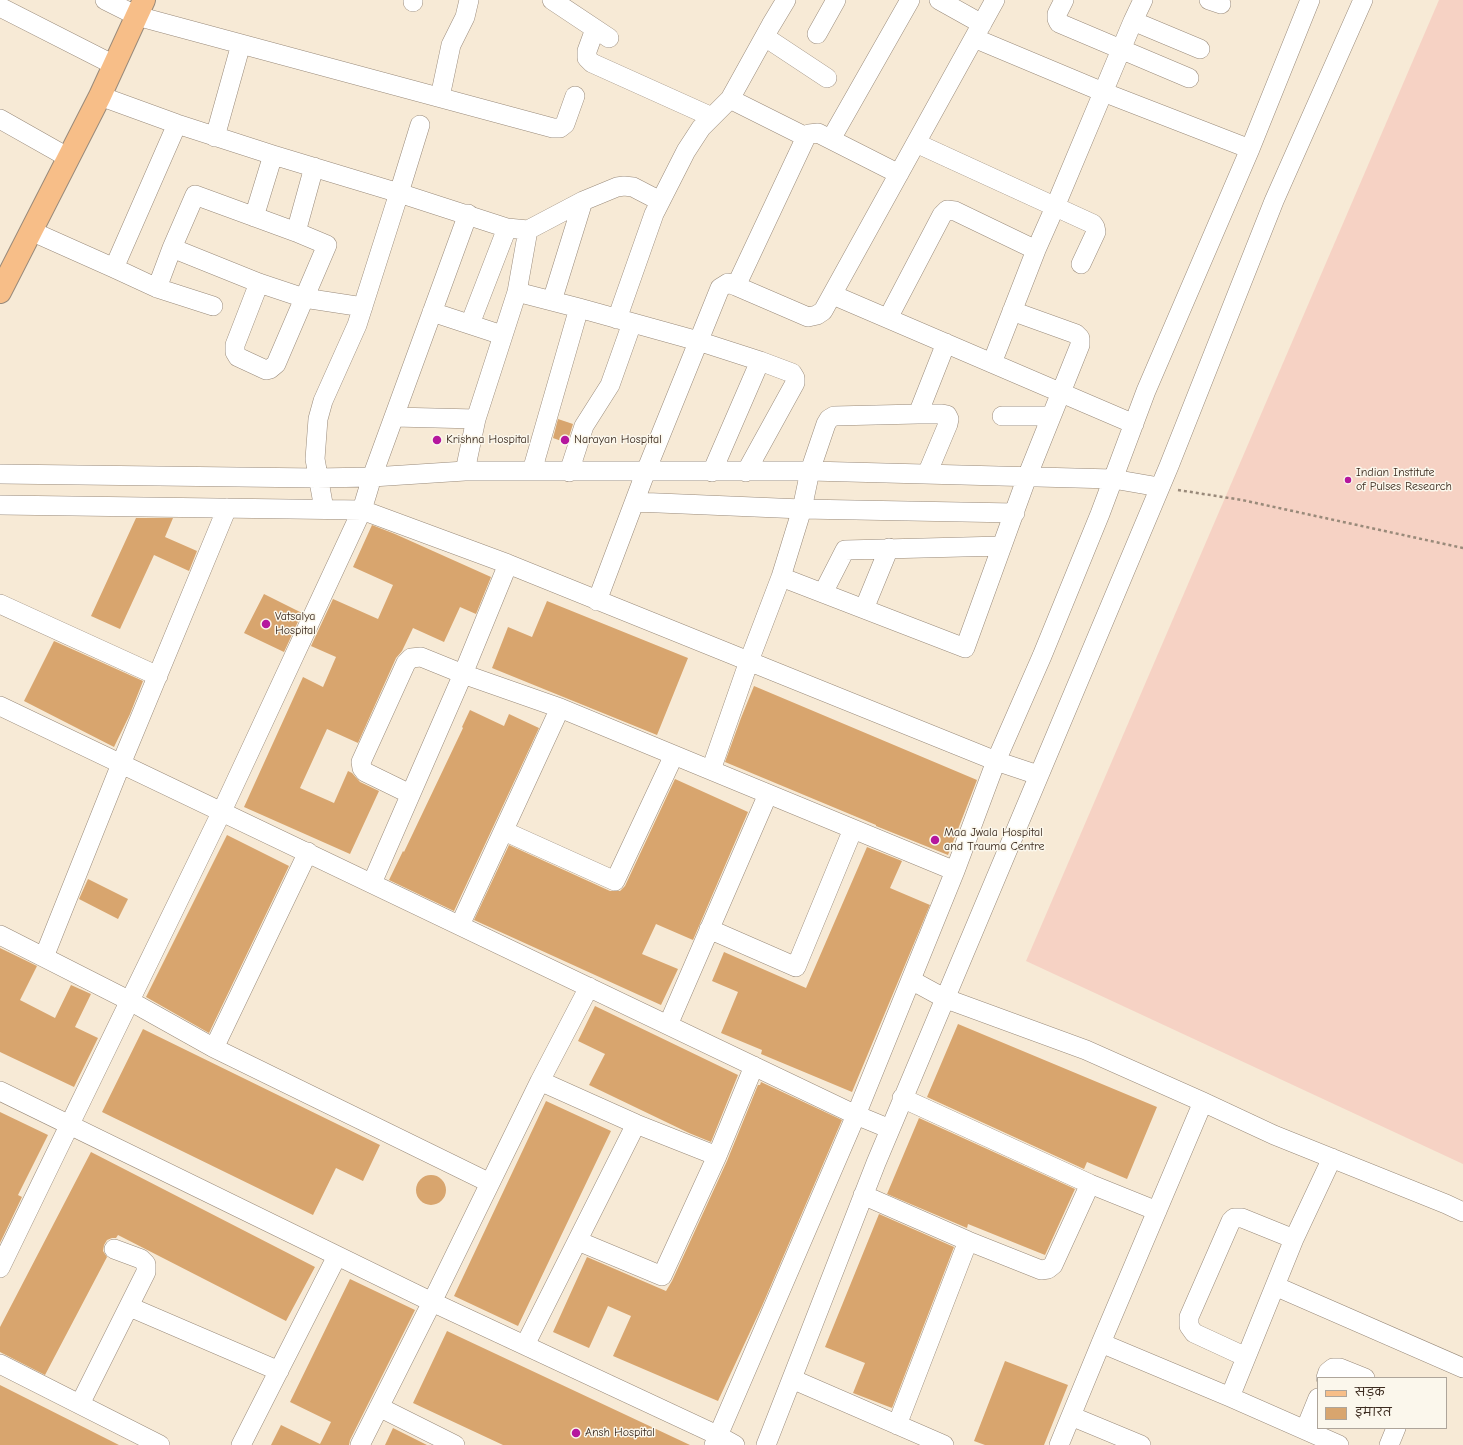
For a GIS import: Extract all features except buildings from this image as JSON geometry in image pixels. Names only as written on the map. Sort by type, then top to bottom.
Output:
[{"type":"main road","points":[[2,282],[31,231],[69,158],[141,8]]},
{"type":"street","points":[[105,0],[141,8],[241,44],[554,128],[560,128],[565,124],[575,96]]},
{"type":"street","points":[[440,97],[451,45],[462,24],[468,0]]},
{"type":"street","points":[[552,0],[602,33],[587,51],[588,58],[592,63],[712,118]]},
{"type":"street","points":[[569,472],[584,426],[610,385],[646,232],[660,201],[692,140],[700,128],[730,99],[786,0]]},
{"type":"street","points":[[817,34],[836,0]]},
{"type":"street","points":[[831,139],[910,0]]},
{"type":"street","points":[[939,0],[978,31],[1103,92],[1250,149]]},
{"type":"street","points":[[597,601],[646,471],[720,288],[728,283],[808,317],[817,315],[823,311],[995,0]]},
{"type":"street","points":[[1064,0],[1057,14],[1059,23],[1189,78]]},
{"type":"street","points":[[992,363],[1036,250],[1056,207],[1103,92],[1143,0]]},
{"type":"street","points":[[715,1440],[856,1115],[955,871],[996,761],[1042,656],[1113,479],[1146,391],[1250,149],[1310,0]]},
{"type":"street","points":[[766,1445],[902,1098],[1159,487],[1274,201],[1363,0]]},
{"type":"street","points":[[0,7],[114,65]]},
{"type":"street","points":[[1133,21],[1200,49]]},
{"type":"street","points":[[764,37],[827,78]]},
{"type":"street","points":[[215,136],[241,44]]},
{"type":"street","points":[[100,96],[177,124],[273,155],[400,192],[507,228],[528,230],[583,201],[617,187],[633,187],[660,201]]},
{"type":"street","points":[[730,99],[806,137]]},
{"type":"street","points":[[0,119],[69,158]]},
{"type":"street","points":[[114,268],[177,124]]},
{"type":"street","points":[[324,509],[317,478],[315,459],[316,434],[323,401],[364,307],[420,125]]},
{"type":"street","points":[[736,286],[806,137],[813,133],[818,133],[899,174]]},
{"type":"street","points":[[916,143],[1093,224],[1096,232],[1081,264]]},
{"type":"street","points":[[254,217],[273,155]]},
{"type":"street","points":[[296,232],[314,167]]},
{"type":"street","points":[[157,288],[172,248],[195,195],[296,232],[327,246],[276,364],[270,370],[266,370],[238,357],[235,352],[235,345],[259,283]]},
{"type":"street","points":[[552,301],[583,201]]},
{"type":"street","points":[[888,318],[942,215],[947,210],[954,210],[1036,250]]},
{"type":"street","points":[[0,1268],[7,1238],[70,1125],[130,1002],[222,811],[362,510],[372,477],[468,214]]},
{"type":"street","points":[[470,324],[507,228]]},
{"type":"street","points":[[465,471],[476,419],[517,292],[528,230]]},
{"type":"street","points":[[31,231],[157,288],[213,306]]},
{"type":"street","points":[[172,248],[259,283],[304,298],[364,307]]},
{"type":"street","points":[[517,292],[698,341],[792,373],[795,378],[795,383],[746,472]]},
{"type":"street","points":[[833,295],[1134,424]]},
{"type":"street","points":[[532,471],[579,308]]},
{"type":"street","points":[[432,312],[502,335]]},
{"type":"street","points":[[781,577],[965,648],[1027,477],[1080,345],[1080,338],[1076,334],[1012,312]]},
{"type":"street","points":[[918,414],[946,343]]},
{"type":"street","points":[[712,472],[760,361]]},
{"type":"street","points":[[711,770],[749,661],[781,577],[802,509],[810,471],[829,419],[834,416],[918,414],[947,415],[948,424],[927,474]]},
{"type":"street","points":[[394,416],[476,419]]},
{"type":"street","points":[[1002,416],[1051,416]]},
{"type":"street","points":[[0,474],[317,478],[372,477],[465,471],[810,471],[1113,479],[1159,487]]},
{"type":"street","points":[[635,502],[802,509],[1015,513]]},
{"type":"street","points":[[0,505],[362,510],[508,564],[996,761],[1038,775]]},
{"type":"street","points":[[44,957],[121,764],[227,508]]},
{"type":"street","points":[[823,593],[844,550],[1002,546]]},
{"type":"street","points":[[864,609],[890,548]]},
{"type":"street","points":[[372,883],[463,674],[508,564]]},
{"type":"street","points":[[0,604],[158,676]]},
{"type":"street","points":[[410,794],[365,772],[362,768],[361,762],[406,663],[411,658],[421,657],[463,674],[560,708],[955,871]]},
{"type":"street","points":[[0,706],[856,1115],[890,1129]]},
{"type":"street","points":[[460,925],[560,708]]},
{"type":"street","points":[[504,831],[615,881],[674,755]]},
{"type":"street","points":[[668,1024],[768,794]]},
{"type":"street","points":[[709,929],[796,967],[853,829]]},
{"type":"street","points":[[214,1048],[308,852]]},
{"type":"street","points":[[0,934],[214,1048],[490,1183]]},
{"type":"street","points":[[911,980],[944,998],[1086,1050],[1204,1102],[1274,1135],[1463,1212]]},
{"type":"street","points":[[360,1445],[540,1081],[589,987]]},
{"type":"street","points":[[578,1241],[662,1276],[717,1156],[754,1066]]},
{"type":"street","points":[[540,1081],[636,1124],[717,1156]]},
{"type":"street","points":[[0,1091],[715,1440],[735,1445]]},
{"type":"street","points":[[902,1098],[1090,1184],[1157,1211]]},
{"type":"street","points":[[1059,1445],[1204,1102]]},
{"type":"street","points":[[524,1346],[636,1124]]},
{"type":"street","points":[[1230,1397],[1294,1239],[1332,1158]]},
{"type":"street","points":[[863,1195],[968,1241],[1041,1270],[1048,1270],[1053,1265],[1090,1184]]},
{"type":"street","points":[[1246,1357],[1194,1333],[1189,1326],[1189,1317],[1231,1221],[1234,1218],[1242,1218],[1294,1239]]},
{"type":"street","points":[[897,1425],[968,1241]]},
{"type":"street","points":[[80,1404],[130,1307],[146,1272],[146,1264],[141,1259],[114,1249]]},
{"type":"street","points":[[241,1445],[337,1256]]},
{"type":"street","points":[[1275,1286],[1463,1368]]},
{"type":"street","points":[[130,1307],[278,1370]]},
{"type":"street","points":[[1101,1343],[1230,1397],[1336,1445]]},
{"type":"street","points":[[0,1364],[160,1445]]},
{"type":"street","points":[[1326,1377],[1328,1372],[1333,1368],[1340,1368],[1362,1377]]},
{"type":"street","points":[[792,1379],[944,1445]]},
{"type":"street","points":[[1305,1430],[1317,1400]]},
{"type":"street","points":[[379,1407],[455,1445]]},
{"type":"street","points":[[1071,1416],[1141,1445]]},
{"type":"street","points":[[1389,1445],[1396,1429]]},
{"type":"path","points":[[1159,487],[1242,500],[1463,548]]},
{"type":"shaded area","name":"Indian Institute of Pulses Research","points":[[1439,0],[1463,0],[1463,1164],[1026,961]]},
{"type":"place","name":"Krishna Hospital","points":[[437,440]]},
{"type":"place","name":"Narayan Hospital","points":[[565,440]]},
{"type":"place","name":"Indian Institute of Pulses Research","points":[[1348,480]]},
{"type":"place","name":"Vatsalya Hospital","points":[[266,624]]},
{"type":"place","name":"Maa Jwala Hospital and Trauma Centre","points":[[935,840]]},
{"type":"place","name":"Ansh Hospital","points":[[576,1433]]}]
